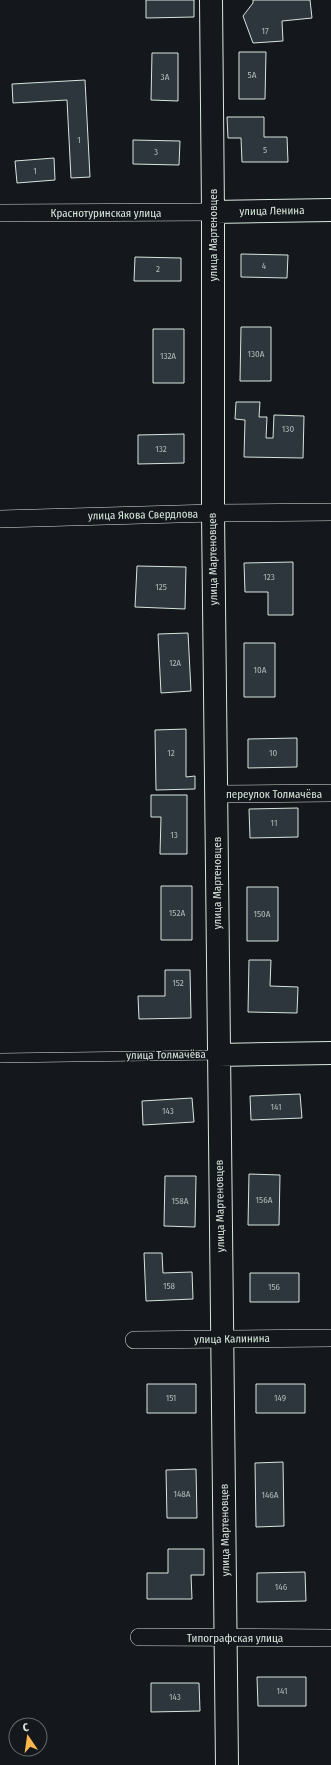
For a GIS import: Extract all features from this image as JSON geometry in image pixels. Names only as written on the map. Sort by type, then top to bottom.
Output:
[{"type":"street","name":"улица Мартеновцев","points":[[211,0],[213,513],[227,1765]]},
{"type":"street","name":"улица Ленина","points":[[213,212],[331,210]]},
{"type":"street","name":"Краснотуринская улица","points":[[0,213],[213,212]]},
{"type":"street","name":"улица Якова Свердлова","points":[[1,519],[213,513],[331,512]]},
{"type":"street","name":"переулок Толмачёва","points":[[216,794],[331,793]]},
{"type":"street","name":"улица Толмачёва","points":[[218,1055],[331,1053]]},
{"type":"street","name":"улица Калинина","points":[[134,1340],[331,1338]]},
{"type":"street","name":"Типографская улица","points":[[139,1637],[331,1638]]},
{"type":"lane","name":"улица Толмачёва","points":[[0,1058],[218,1055]]},
{"type":"building","points":[[146,0],[194,0],[194,17],[146,18]]},
{"type":"building","points":[[253,0],[310,0],[312,18],[282,21],[283,41],[253,43],[243,16],[253,3]]},
{"type":"building","points":[[239,52],[266,52],[265,99],[239,99]]},
{"type":"building","points":[[152,53],[178,53],[178,101],[151,100]]},
{"type":"building","points":[[85,80],[90,177],[71,178],[67,100],[13,103],[12,84]]},
{"type":"building","points":[[227,117],[264,117],[264,137],[287,137],[288,162],[242,162],[241,138],[228,138]]},
{"type":"building","points":[[133,140],[180,141],[179,165],[133,164]]},
{"type":"building","points":[[54,158],[55,180],[17,183],[15,161]]},
{"type":"building","points":[[241,254],[288,255],[287,278],[241,277]]},
{"type":"building","points":[[135,257],[181,258],[181,281],[134,281]]},
{"type":"building","points":[[241,327],[271,327],[271,381],[240,381]]},
{"type":"building","points":[[153,329],[184,329],[184,383],[153,383]]},
{"type":"building","points":[[236,402],[260,402],[259,417],[267,417],[266,438],[273,438],[274,415],[304,416],[303,458],[244,457],[245,420],[235,419]]},
{"type":"building","points":[[184,434],[184,463],[138,464],[138,435]]},
{"type":"building","points":[[293,562],[293,615],[268,615],[268,592],[245,592],[244,563]]},
{"type":"building","points":[[137,566],[186,567],[185,609],[135,607]]},
{"type":"building","points":[[188,633],[191,691],[161,693],[158,634]]},
{"type":"building","points":[[244,643],[275,643],[275,697],[244,697]]},
{"type":"building","points":[[186,729],[186,777],[195,776],[195,789],[156,790],[155,730]]},
{"type":"building","points":[[297,738],[297,767],[248,768],[248,739]]},
{"type":"building","points":[[151,795],[187,795],[187,854],[160,854],[161,817],[151,817]]},
{"type":"building","points":[[298,808],[298,837],[250,838],[249,809]]},
{"type":"building","points":[[161,886],[192,886],[192,940],[161,940]]},
{"type":"building","points":[[247,887],[278,887],[278,941],[247,941]]},
{"type":"building","points":[[249,960],[271,960],[270,986],[298,987],[297,1013],[248,1012]]},
{"type":"building","points":[[165,970],[190,970],[191,1018],[139,1019],[138,996],[165,996]]},
{"type":"building","points":[[300,1094],[302,1118],[251,1120],[250,1096]]},
{"type":"building","points":[[192,1098],[194,1122],[143,1125],[142,1101]]},
{"type":"building","points":[[249,1174],[280,1175],[279,1225],[248,1225]]},
{"type":"building","points":[[165,1176],[196,1176],[195,1227],[164,1226]]},
{"type":"building","points":[[144,1253],[162,1253],[163,1273],[192,1272],[193,1299],[146,1301]]},
{"type":"building","points":[[250,1273],[299,1273],[299,1302],[250,1302]]},
{"type":"building","points":[[147,1384],[196,1384],[196,1413],[147,1413]]},
{"type":"building","points":[[256,1384],[305,1384],[305,1413],[256,1413]]},
{"type":"building","points":[[283,1462],[284,1526],[256,1527],[255,1463]]},
{"type":"building","points":[[196,1469],[197,1518],[167,1518],[166,1470]]},
{"type":"building","points":[[168,1549],[204,1549],[204,1575],[191,1575],[192,1599],[147,1599],[147,1573],[168,1573]]},
{"type":"building","points":[[305,1572],[306,1601],[257,1602],[257,1573]]},
{"type":"building","points":[[257,1677],[306,1677],[306,1706],[258,1706]]},
{"type":"building","points":[[151,1683],[199,1683],[200,1711],[151,1712]]}]
